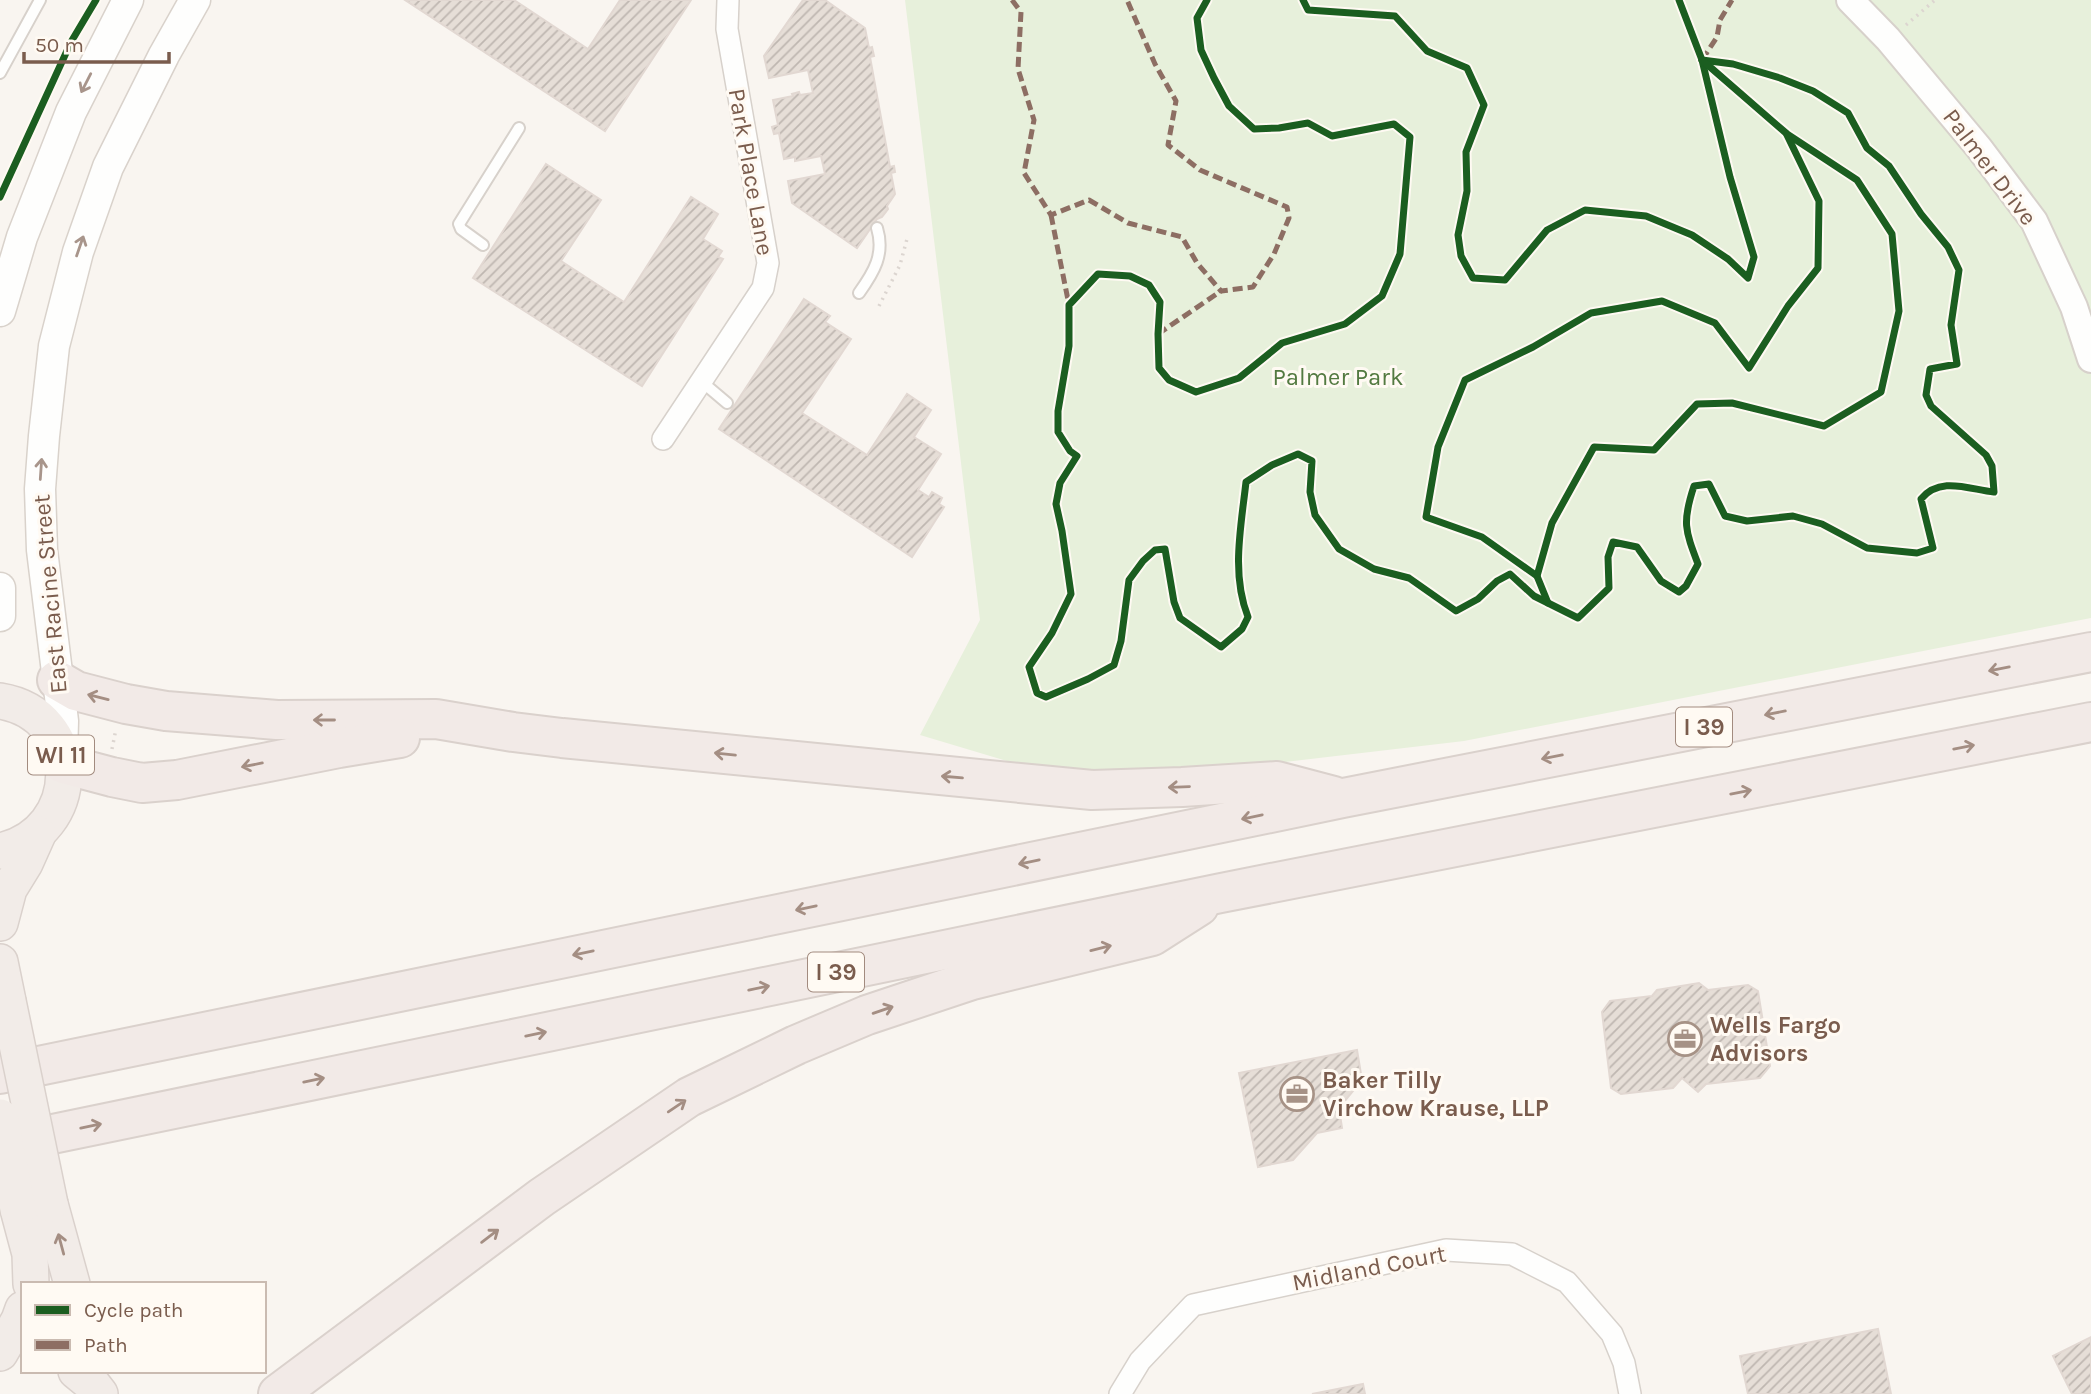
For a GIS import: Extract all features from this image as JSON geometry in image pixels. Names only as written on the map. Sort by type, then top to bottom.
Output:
[{"type":"highway","name":"I 39","points":[[0,1074],[1343,798],[2078,654]]},
{"type":"highway","points":[[57,680],[76,691],[166,711],[277,720],[436,719],[513,732],[1092,790],[1277,781],[1343,798]]},
{"type":"highway","name":"WI 11","points":[[0,702],[23,709],[47,728],[63,760],[64,780],[59,802],[49,822],[38,834],[9,890],[0,923]]},
{"type":"highway","name":"I 39","points":[[0,1145],[1221,893],[2080,724]]},
{"type":"highway","points":[[63,760],[111,778],[142,783],[177,780],[394,739],[437,734],[513,732]]},
{"type":"highway","points":[[0,851],[26,842],[38,834]]},
{"type":"highway","points":[[278,1394],[542,1197],[689,1097],[796,1045],[867,1016],[972,980],[1152,936],[1221,893]]},
{"type":"highway","points":[[0,962],[8,1001],[34,1207],[30,1282]]},
{"type":"highway","points":[[0,1117],[34,1207],[71,1282]]},
{"type":"highway","points":[[308,1394],[392,1326],[450,1265]]},
{"type":"highway","points":[[0,1353],[21,1313]]},
{"type":"highway","points":[[0,1371],[21,1363]]},
{"type":"highway","points":[[78,1373],[101,1394]]},
{"type":"highway","points":[[98,1373],[101,1394]]},
{"type":"main road","points":[[0,311],[22,237],[71,112],[128,0]]},
{"type":"main road","name":"East Racine Street","points":[[63,760],[62,721],[42,550],[40,489],[54,346],[78,252],[108,167],[195,0]]},
{"type":"main road","name":"East Racine Street","points":[[0,588],[0,616]]},
{"type":"street","name":"Park Place Lane","points":[[663,439],[763,288],[768,263],[728,40],[728,0]]},
{"type":"street","name":"Palmer Drive","points":[[1850,0],[1888,39],[1979,148],[2034,221],[2074,307],[2091,359]]},
{"type":"street","name":"Midland Court","points":[[1120,1394],[1140,1361],[1193,1306],[1446,1250],[1512,1254],[1567,1282],[1612,1334],[1624,1363],[1630,1394]]},
{"type":"lane","points":[[0,73],[40,0]]},
{"type":"lane","points":[[482,245],[461,229],[459,224],[519,128]]},
{"type":"lane","points":[[859,293],[877,265],[881,239],[877,228]]},
{"type":"lane","points":[[701,381],[727,402]]},
{"type":"path","points":[[1888,39],[1935,0]]},
{"type":"path","points":[[879,306],[900,265],[907,239]]},
{"type":"path","points":[[109,759],[118,724]]},
{"type":"green space","name":"Palmer Park","points":[[905,0],[2091,0],[2091,618],[1464,741],[1087,785],[920,735],[980,620]]},
{"type":"building","points":[[405,0],[514,0],[588,49],[620,0],[691,0],[605,131]]},
{"type":"building","points":[[803,0],[825,0],[865,28],[869,48],[872,47],[874,56],[870,57],[890,167],[894,166],[895,172],[891,173],[895,194],[887,206],[888,209],[877,219],[857,248],[792,203],[788,181],[825,174],[821,156],[795,161],[795,157],[784,159],[779,133],[774,134],[772,127],[778,125],[773,100],[799,92],[800,95],[813,93],[808,70],[769,78],[764,56]]},
{"type":"building","points":[[546,164],[601,200],[561,261],[624,302],[691,197],[718,214],[703,239],[722,251],[718,257],[723,259],[642,386],[473,278]]},
{"type":"building","points":[[804,299],[830,316],[825,322],[851,339],[802,413],[867,455],[907,394],[931,410],[914,437],[941,454],[918,490],[929,497],[932,492],[942,498],[939,504],[944,507],[912,557],[719,429]]},
{"type":"building","name":"Wells Fargo Advisors","points":[[1699,983],[1708,990],[1748,985],[1758,991],[1770,1066],[1760,1078],[1706,1084],[1698,1092],[1682,1078],[1673,1088],[1621,1094],[1611,1088],[1602,1012],[1610,1001],[1652,996],[1657,990]]},
{"type":"building","name":"Baker Tilly Virchow Krause, LLP","points":[[1357,1050],[1362,1080],[1339,1108],[1342,1128],[1317,1133],[1293,1160],[1258,1167],[1239,1073]]},
{"type":"building","points":[[1878,1329],[1891,1394],[1748,1394],[1740,1356]]},
{"type":"building","points":[[2091,1337],[2091,1394],[2072,1394],[2053,1356]]},
{"type":"building","points":[[1363,1384],[1365,1394],[1312,1394]]},
{"type":"marked path","points":[[1012,0],[1021,12],[1018,69],[1034,120],[1024,173],[1051,215],[1089,200],[1128,223],[1182,237],[1197,263],[1221,291],[1253,287],[1274,254],[1289,218],[1287,207],[1200,170],[1168,145],[1176,101],[1155,64],[1127,0]]},
{"type":"marked path","points":[[1702,60],[1717,37],[1720,20],[1732,0]]},
{"type":"marked path","points":[[1051,215],[1069,305]]},
{"type":"marked path","points":[[1158,334],[1221,291]]},
{"type":"cycle path","points":[[0,197],[71,42],[96,0]]},
{"type":"cycle path","points":[[1207,0],[1197,18],[1201,50],[1229,106],[1254,129],[1308,123],[1332,136],[1394,124],[1410,137],[1400,254],[1382,296],[1345,324],[1282,343],[1239,378],[1196,392],[1169,380],[1159,368],[1160,302],[1149,285],[1130,276],[1098,274],[1069,305],[1069,346],[1058,411],[1058,432],[1070,451],[1077,456],[1060,483],[1056,504],[1071,594],[1052,633],[1029,667],[1037,693],[1046,697],[1114,665],[1121,641],[1129,580],[1155,550],[1165,549],[1174,602],[1180,618],[1221,647],[1242,629],[1248,617],[1239,567],[1246,482],[1272,465],[1298,454],[1312,461],[1310,492],[1315,515],[1339,549],[1374,569],[1409,578],[1456,611],[1478,599],[1497,581],[1510,574],[1534,596],[1578,618],[1609,588],[1608,557],[1613,542],[1637,547],[1661,581],[1679,592],[1686,586],[1698,564],[1687,526],[1694,486],[1709,484],[1725,516],[1747,521],[1793,516],[1822,524],[1867,548],[1917,553],[1933,548],[1921,499],[1929,492],[1946,486],[1994,492],[1992,466],[1986,455],[1931,406],[1926,395],[1930,369],[1957,364],[1951,325],[1959,270],[1948,247],[1921,214],[1889,166],[1867,148],[1848,113],[1813,91],[1780,78],[1733,64],[1702,60]]},
{"type":"cycle path","points":[[1303,0],[1308,10],[1395,16],[1427,51],[1467,68],[1484,105],[1466,152],[1467,191],[1458,235],[1461,256],[1473,278],[1505,280],[1547,230],[1585,210],[1646,216],[1692,235],[1728,259],[1748,278],[1754,257],[1730,177],[1702,60],[1679,0]]},
{"type":"cycle path","points":[[1548,603],[1537,576],[1482,537],[1426,517],[1438,447],[1465,380],[1533,347],[1591,313],[1662,301],[1715,323],[1749,368],[1788,306],[1818,268],[1819,201],[1786,133],[1702,60]]},
{"type":"cycle path","points":[[1537,576],[1552,523],[1594,447],[1654,450],[1697,404],[1732,403],[1824,426],[1881,392],[1899,311],[1892,234],[1857,180],[1787,134]]},
{"type":"place","name":"Wells Fargo Advisors","points":[[1685,1039]]},
{"type":"place","name":"Baker Tilly Virchow Krause, LLP","points":[[1297,1094]]}]
